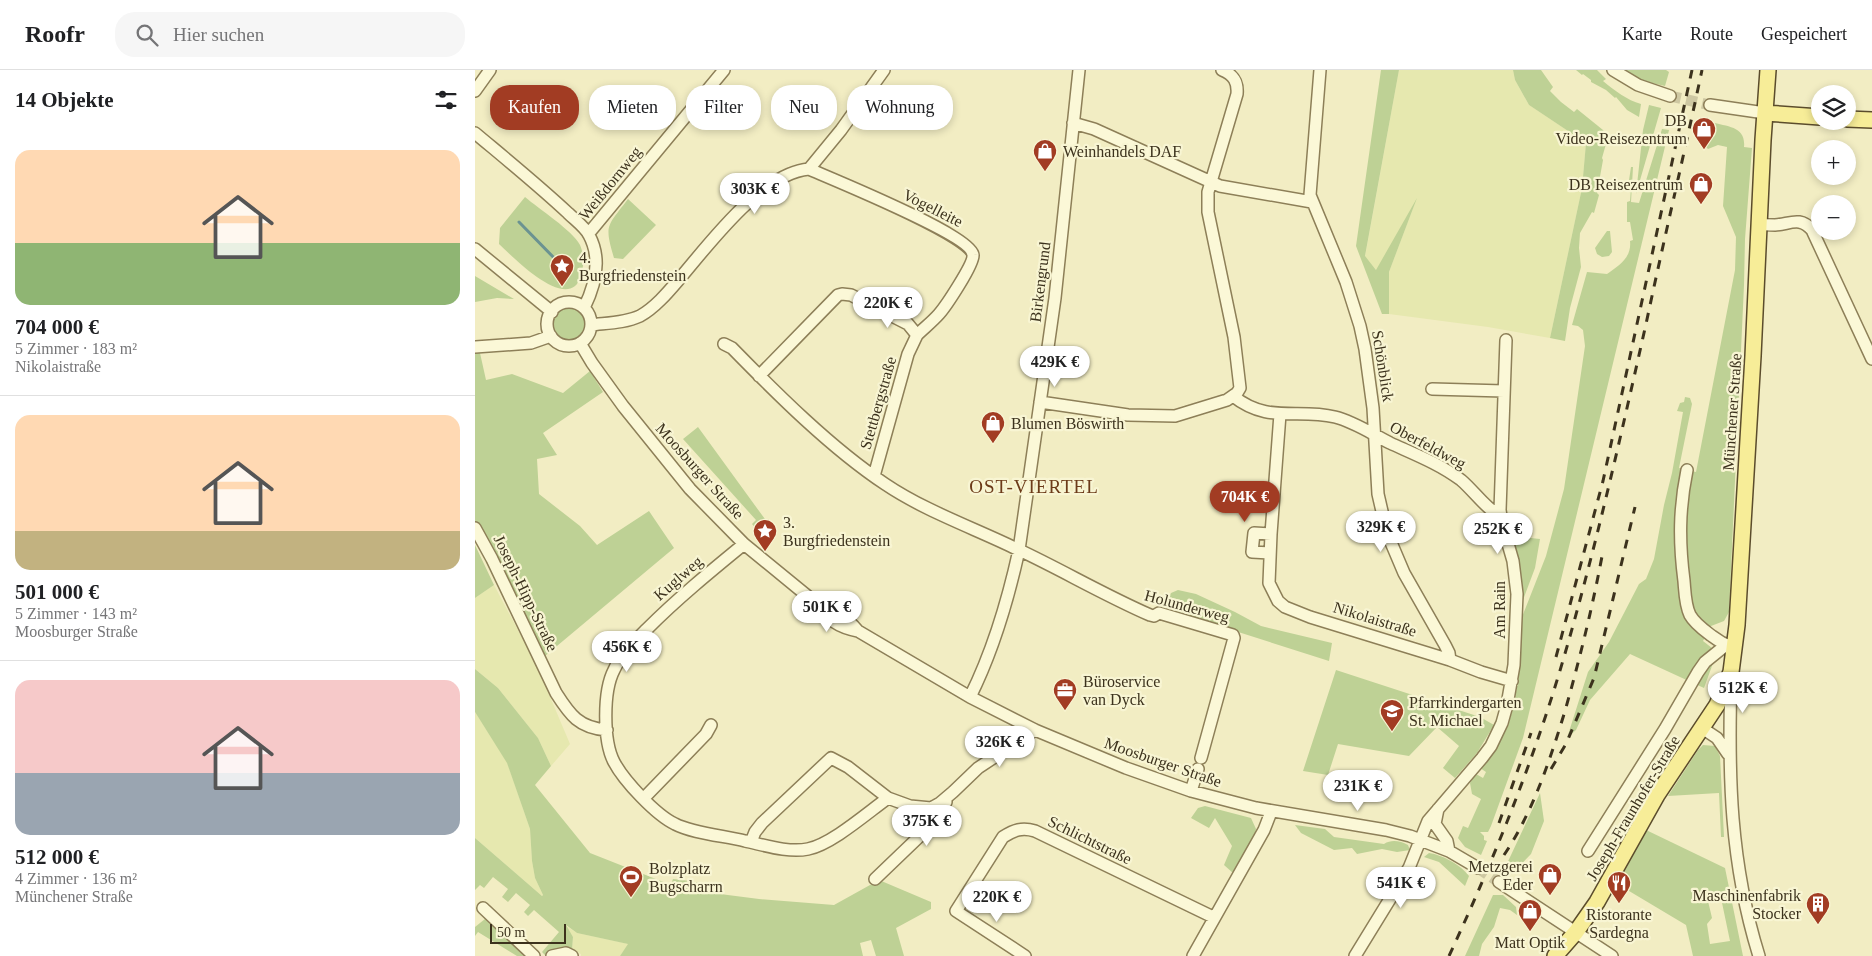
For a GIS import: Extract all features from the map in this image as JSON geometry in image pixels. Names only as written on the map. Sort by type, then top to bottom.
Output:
[{"type":"main road","name":"Münchener Straße","points":[[1731,672],[1730,646],[1753,356],[1768,70]]},
{"type":"main road","points":[[1765,113],[1811,116]]},
{"type":"main road","points":[[1856,119],[1872,120]]},
{"type":"main road","name":"Joseph-Fraunhofer-Straße","points":[[1555,956],[1576,932],[1597,902],[1657,795],[1721,698],[1731,672]]},
{"type":"street","points":[[475,91],[490,70]]},
{"type":"street","name":"Weißdornweg","points":[[584,308],[591,293],[597,265],[589,233],[724,70]]},
{"type":"street","points":[[591,325],[626,321],[650,309],[669,291],[746,204],[775,182],[802,169],[809,169],[841,130],[884,70]]},
{"type":"street","name":"Birkengrund","points":[[969,697],[986,663],[997,632],[1013,580],[1019,550],[1059,264],[1079,70]]},
{"type":"street","points":[[1040,402],[1118,414],[1158,417],[1175,416],[1218,403],[1233,396],[1240,388],[1241,382],[1227,301],[1208,216],[1208,198],[1211,183],[1237,94],[1236,80],[1222,70]]},
{"type":"street","name":"Schönblick","points":[[1320,70],[1311,185],[1312,202],[1347,282],[1360,326],[1370,381],[1378,494],[1387,533],[1407,578],[1449,653],[1449,660]]},
{"type":"street","points":[[1613,70],[1638,85],[1670,96]]},
{"type":"street","points":[[1710,105],[1765,113]]},
{"type":"street","points":[[1073,123],[1094,129],[1211,183],[1229,188],[1312,202]]},
{"type":"street","points":[[475,133],[553,199],[589,233]]},
{"type":"street","name":"Vogelleite","points":[[809,169],[920,218],[965,243],[971,249],[973,258],[957,288],[941,312],[917,335]]},
{"type":"street","points":[[1759,224],[1776,225],[1797,221],[1804,223],[1812,230],[1872,359]]},
{"type":"street","points":[[475,249],[552,312]]},
{"type":"street","points":[[759,376],[835,297],[842,294],[851,295],[908,324],[917,335]]},
{"type":"street","points":[[574,303],[584,308],[590,317],[591,325],[590,332],[580,343],[570,346],[559,343],[551,336],[548,323],[552,312],[559,305],[574,303]]},
{"type":"street","name":"Stettbergstraße","points":[[874,476],[908,354],[917,335]]},
{"type":"street","points":[[475,347],[531,343],[551,336]]},
{"type":"street","name":"Am Rain","points":[[1355,956],[1404,878],[1428,821],[1491,746],[1502,723],[1512,680],[1516,648],[1517,584],[1513,561],[1500,516],[1506,340]]},
{"type":"street","name":"Moosburger Straße","points":[[580,343],[606,385],[655,449],[690,489],[744,544],[816,603],[821,611],[838,624],[847,629],[858,631],[969,697],[1035,730],[1126,768],[1191,791],[1271,812],[1386,830],[1421,839],[1449,851],[1478,868]]},
{"type":"street","name":"Stettbergstraße","points":[[724,344],[732,348],[759,376],[847,456],[874,476],[903,495],[1019,550]]},
{"type":"street","points":[[1432,389],[1504,391]]},
{"type":"street","name":"Oberfeldweg","points":[[1233,396],[1251,408],[1261,411],[1333,417],[1344,420],[1446,470],[1473,490],[1492,511],[1500,516]]},
{"type":"street","name":"Nikolaistraße","points":[[1281,414],[1269,583],[1278,601],[1292,611],[1449,660],[1481,672],[1512,680]]},
{"type":"street","points":[[1588,851],[1665,729],[1698,672],[1705,662],[1730,646],[1701,628],[1692,619],[1687,608],[1679,533],[1681,499],[1687,470]]},
{"type":"street","name":"Joseph-Hipp-Straße","points":[[475,528],[492,559],[556,693],[566,709],[584,725],[607,730]]},
{"type":"street","points":[[1270,553],[1252,552],[1254,533],[1271,534]]},
{"type":"street","name":"Kuglweg","points":[[744,544],[662,614],[630,646],[620,659],[609,682],[607,730],[609,748],[614,762],[626,780],[661,814],[676,825],[751,842]]},
{"type":"street","name":"Holunderweg","points":[[1019,550],[1078,582],[1150,615],[1154,616],[1159,613],[1233,635],[1234,638],[1228,663],[1191,791]]},
{"type":"street","name":"Münchener Straße","points":[[1731,672],[1729,756],[1734,839],[1743,897],[1759,956]]},
{"type":"street","points":[[644,798],[706,734],[711,725]]},
{"type":"street","points":[[1702,728],[1713,734],[1721,742],[1729,756]]},
{"type":"street","points":[[888,798],[830,840],[817,847],[796,850],[751,842],[755,832],[762,823],[831,758],[848,767],[888,798],[910,806],[931,808],[953,792],[978,768],[1035,730]]},
{"type":"street","points":[[875,879],[924,832],[953,792]]},
{"type":"street","points":[[1438,807],[1435,824],[1447,841],[1449,851]]},
{"type":"street","points":[[1193,956],[1213,917],[1264,830],[1271,812]]},
{"type":"street","name":"Schlichtstraße","points":[[1025,956],[956,911],[1003,837],[1011,832],[1028,829],[1213,917]]},
{"type":"street","points":[[1499,882],[1612,956]]},
{"type":"street","points":[[483,908],[534,956]]},
{"type":"street","points":[[552,956],[566,953],[572,956]]},
{"type":"green space","points":[[1381,70],[1399,70],[1365,256],[1376,270],[1417,198],[1389,272],[1389,314],[1382,314],[1356,246]]},
{"type":"green space","points":[[1399,70],[1513,70],[1515,80],[1529,105],[1586,143],[1582,188],[1550,338],[1488,327],[1389,314],[1389,272],[1415,203],[1377,271],[1365,257]]},
{"type":"green space","points":[[1513,70],[1541,70],[1553,87],[1550,91],[1561,102],[1574,112],[1577,109],[1603,130],[1608,137],[1602,158],[1597,193],[1599,195],[1594,213],[1592,212],[1580,233],[1581,267],[1570,308],[1565,341],[1550,338],[1582,188],[1586,143],[1529,105],[1515,80]]},
{"type":"green space","points":[[1576,70],[1597,70],[1606,79],[1603,81],[1612,88],[1626,98],[1641,104],[1639,117],[1627,110],[1616,97],[1591,82],[1591,80]]},
{"type":"green space","points":[[1622,70],[1666,70],[1669,72],[1665,86],[1643,81]]},
{"type":"green space","points":[[1649,105],[1661,108],[1636,194],[1643,130]]},
{"type":"green space","points":[[1711,122],[1735,128],[1742,135],[1744,147],[1752,148],[1745,239],[1729,612],[1724,621],[1711,626],[1703,641],[1717,652],[1704,688],[1630,654],[1590,700],[1576,730],[1567,738],[1588,672],[1609,642],[1639,584],[1646,579],[1654,559],[1683,412],[1677,411],[1680,403],[1684,402],[1685,397],[1690,398],[1692,404],[1679,468],[1696,472],[1735,270],[1736,237],[1723,206],[1727,147],[1718,145],[1708,149],[1704,145]]},
{"type":"green space","points":[[1662,129],[1669,130],[1523,738],[1491,826],[1488,832],[1480,832],[1484,836],[1484,840],[1487,841],[1481,855],[1465,847],[1458,838],[1463,826],[1468,828],[1481,799],[1472,794],[1470,783],[1476,774],[1483,778],[1486,772],[1480,768],[1508,726],[1518,682],[1522,617],[1546,556],[1564,489],[1585,346],[1583,330],[1578,326],[1572,325],[1587,272],[1607,274],[1627,257],[1630,241],[1633,240],[1630,222],[1627,222],[1627,202],[1630,201],[1631,188],[1628,187],[1631,167],[1633,167],[1631,202],[1639,203]]},
{"type":"green space","points":[[525,197],[563,226],[580,245],[583,256],[583,269],[575,286],[565,289],[541,280],[499,244],[500,228]]},
{"type":"green space","points":[[628,199],[656,225],[623,259],[614,258],[608,232],[609,226]]},
{"type":"green space","points":[[1607,231],[1610,231],[1612,252],[1609,256],[1602,257],[1597,254],[1595,248]]},
{"type":"green space","points":[[475,276],[514,299],[497,298],[475,302]]},
{"type":"green space","points":[[569,308],[575,309],[580,313],[584,318],[584,330],[580,335],[575,339],[569,340],[563,339],[558,335],[554,330],[553,324],[554,318],[558,313],[563,309]]},
{"type":"green space","points":[[475,353],[480,353],[486,380],[512,374],[563,393],[590,371],[603,392],[543,433],[557,455],[537,459],[539,494],[580,526],[597,545],[649,511],[674,548],[545,656],[507,578],[475,526]]},
{"type":"green space","points":[[698,427],[775,533],[767,542],[752,524],[756,520],[683,439]]},
{"type":"green space","points":[[1511,536],[1540,539],[1535,568],[1523,600],[1519,562]]},
{"type":"green space","points":[[475,545],[494,585],[475,598]]},
{"type":"green space","points":[[494,585],[537,666],[570,744],[551,766],[538,738],[498,688],[475,669],[475,598]]},
{"type":"green space","points":[[1178,590],[1196,594],[1261,626],[1332,643],[1329,661],[1163,608],[1171,593]]},
{"type":"green space","points":[[475,669],[498,688],[538,738],[551,766],[535,785],[590,853],[666,883],[671,884],[673,879],[690,881],[718,887],[720,894],[759,899],[834,905],[879,880],[931,902],[931,909],[896,928],[904,956],[876,956],[871,940],[860,943],[863,956],[620,956],[628,944],[577,933],[566,925],[573,937],[572,950],[557,949],[545,955],[542,952],[559,932],[534,910],[528,916],[524,912],[530,905],[516,893],[508,902],[502,897],[508,889],[493,877],[484,888],[480,885],[475,890],[475,838],[543,895],[535,878],[530,829],[507,763],[475,712]]},
{"type":"green space","points":[[1336,670],[1480,717],[1494,725],[1477,753],[1455,778],[1443,768],[1459,746],[1437,727],[1409,756],[1338,744],[1328,775],[1303,771]]},
{"type":"green space","points":[[475,712],[507,762],[530,829],[535,878],[542,896],[475,838]]},
{"type":"green space","points":[[1703,745],[1715,746],[1720,756],[1724,837],[1721,837],[1719,793],[1668,796]]},
{"type":"green space","points":[[1540,793],[1544,821],[1531,854],[1512,874],[1504,870]]},
{"type":"green space","points":[[1205,806],[1251,818],[1256,829],[1254,840],[1233,873],[1224,865],[1232,846],[1215,818],[1209,828],[1191,818],[1198,808]]},
{"type":"green space","points":[[1295,825],[1325,829],[1334,837],[1384,844],[1390,841],[1399,842],[1408,845],[1410,850],[1397,852],[1382,849],[1357,854],[1352,848],[1334,850],[1301,833]]},
{"type":"green space","points":[[1644,829],[1725,868],[1743,956],[1693,956],[1686,925],[1619,885],[1622,871]],"holes":[[[1721,898],[1730,941],[1710,944],[1707,924],[1712,918],[1708,901]]]},
{"type":"green space","points":[[1429,853],[1446,858],[1457,864],[1469,876],[1465,886],[1439,862],[1424,857]]},
{"type":"green space","points":[[1493,895],[1503,895],[1516,907],[1517,915],[1510,910],[1500,908],[1494,927],[1482,944],[1479,956],[1465,956]]},
{"type":"green space","points":[[485,919],[529,956],[517,956],[478,932],[475,936],[475,927]]},
{"type":"green space","points":[[565,925],[577,933],[629,944],[620,956],[581,956],[581,954],[572,950],[573,937]]},
{"type":"waterway","points":[[519,222],[560,264]]},
{"type":"tunnel","points":[[1670,96],[1710,105]]},
{"type":"tunnel","points":[[1478,868],[1499,882]]},
{"type":"railway","points":[[1556,657],[1603,481],[1692,70]]},
{"type":"railway","points":[[1449,956],[1482,883],[1512,809],[1540,734],[1564,657],[1618,449],[1702,70]]},
{"type":"railway","points":[[1551,769],[1566,744],[1594,678],[1635,507]]},
{"type":"railway","points":[[1504,855],[1524,821],[1540,785],[1553,748],[1581,651],[1603,551]]},
{"type":"railway","points":[[1499,823],[1531,733]]},
{"type":"place","name":"DB Video-Reisezentrum","points":[[1704,150]]},
{"type":"place","name":"Weinhandels DAF","points":[[1045,172]]},
{"type":"place","name":"DB Reisezentrum","points":[[1701,205]]},
{"type":"place","name":"4. Burgfriedenstein","points":[[562,287]]},
{"type":"place","name":"Blumen Böswirth","points":[[993,444]]},
{"type":"place","name":"3. Burgfriedenstein","points":[[765,552]]},
{"type":"place","name":"Büroservice van Dyck","points":[[1065,711]]},
{"type":"place","name":"Pfarrkindergarten St. Michael","points":[[1392,732]]},
{"type":"place","name":"Metzgerei Eder","points":[[1550,896]]},
{"type":"place","name":"Bolzplatz Bugscharrn","points":[[631,898]]},
{"type":"place","name":"Ristorante Sardegna","points":[[1619,904]]},
{"type":"place","name":"Maschinenfabrik Stocker","points":[[1818,925]]},
{"type":"place","name":"Matt Optik","points":[[1530,932]]},
{"type":"district","name":"OST-VIERTEL","points":[[1034,486]]}]
